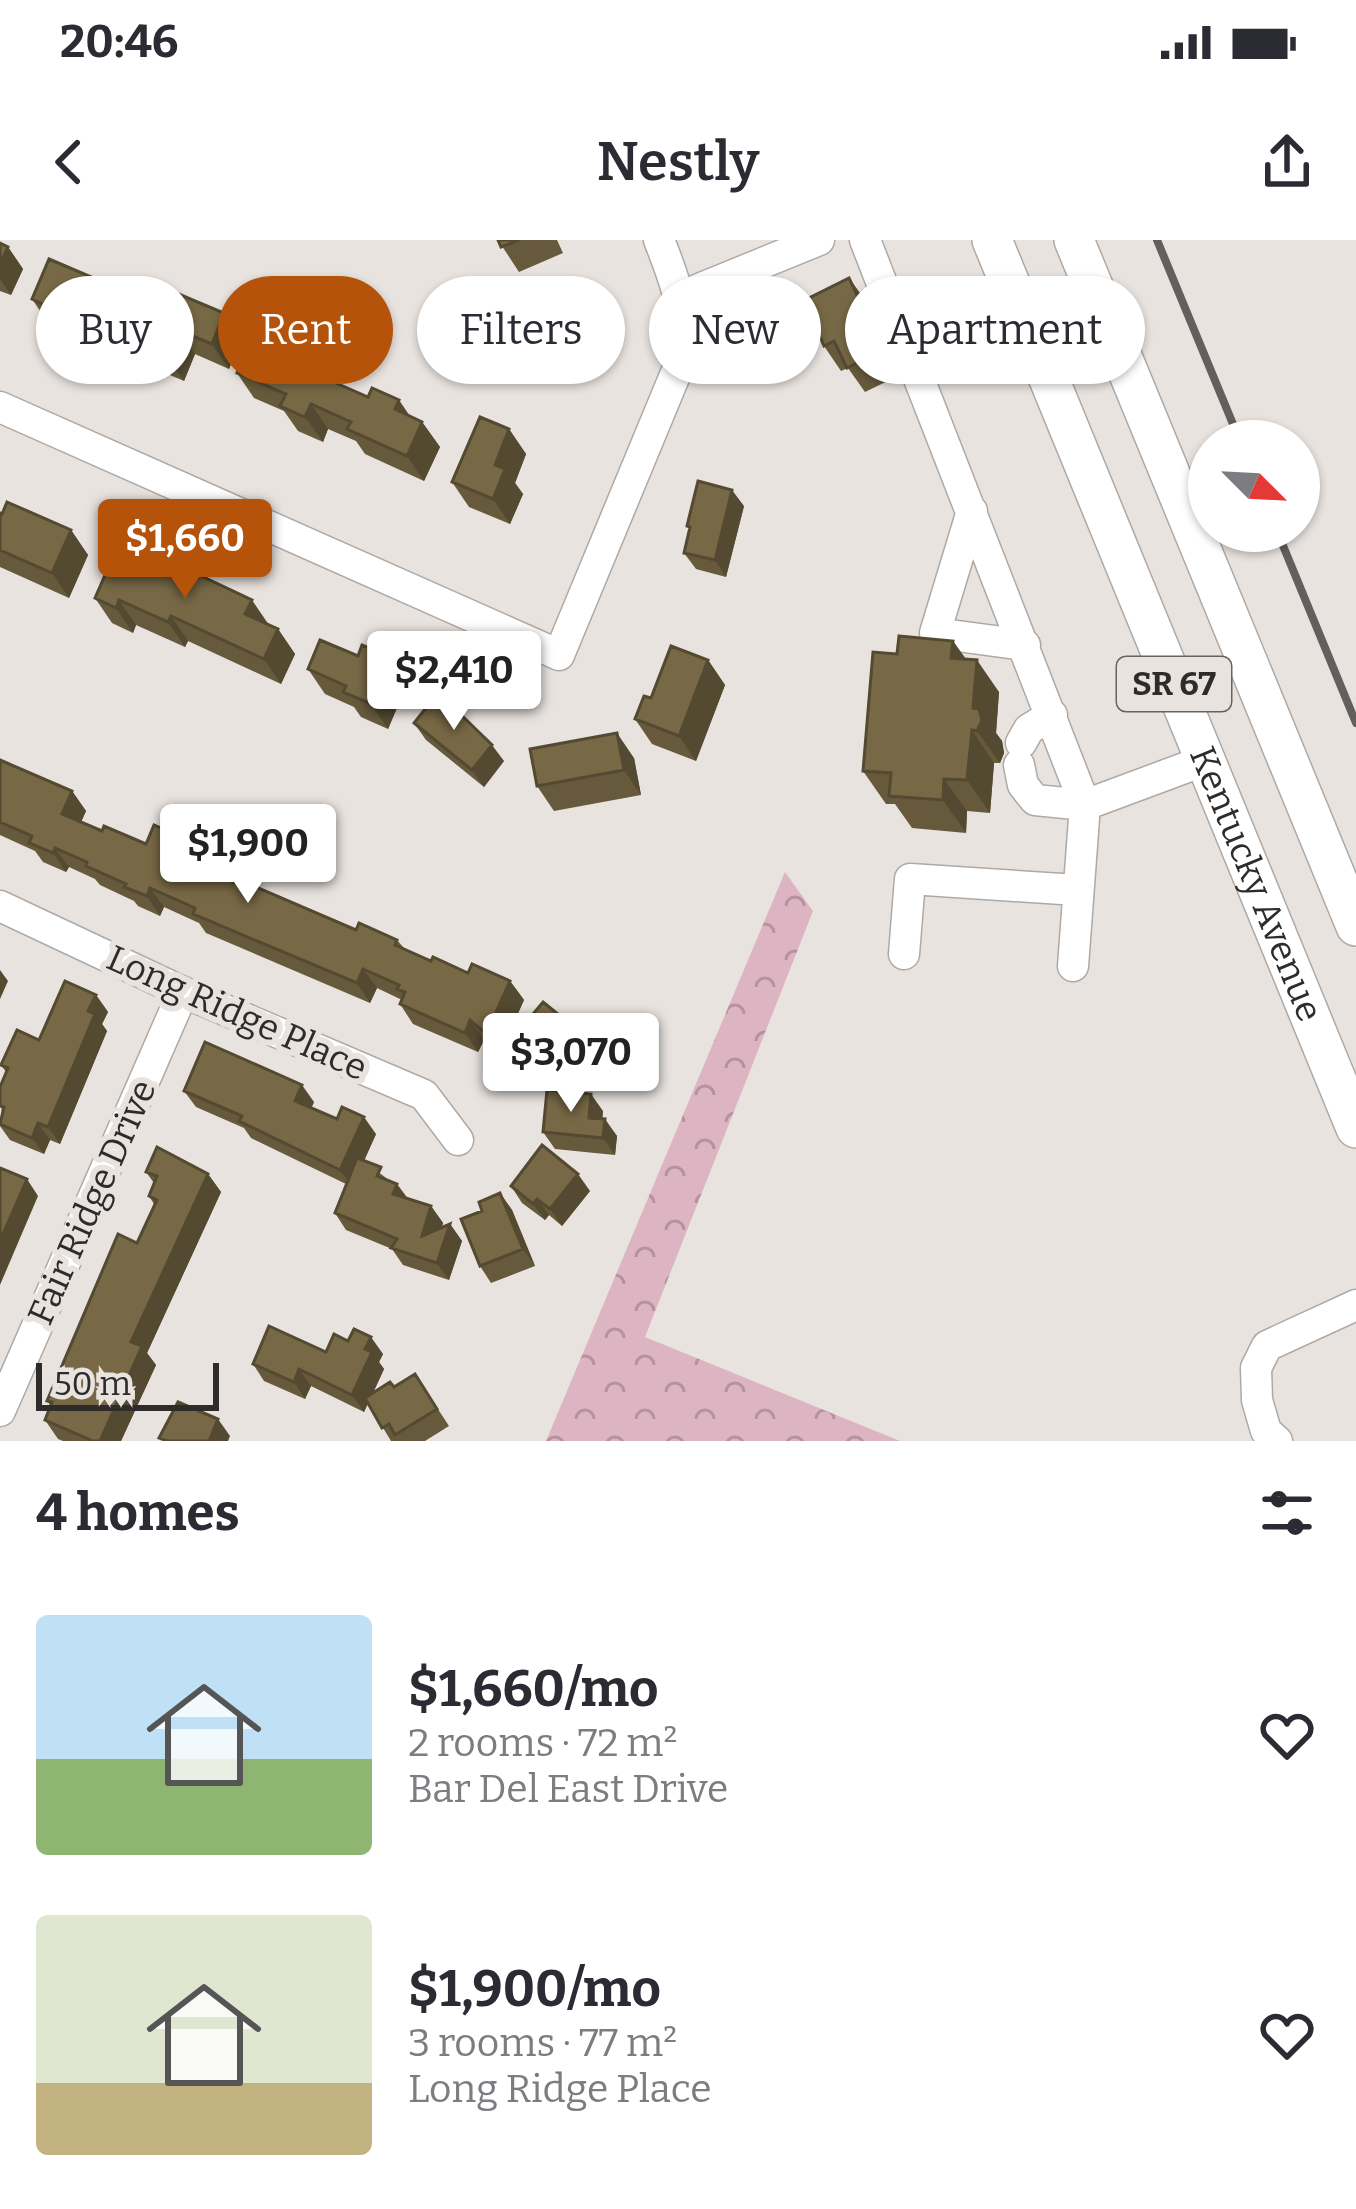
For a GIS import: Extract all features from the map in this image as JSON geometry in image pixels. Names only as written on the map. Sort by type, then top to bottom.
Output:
[{"type":"main road","name":"Kentucky Avenue","points":[[992,240],[1356,1128]]},
{"type":"main road","name":"SR 67","points":[[1074,240],[1356,926]]},
{"type":"street","points":[[659,240],[674,276]]},
{"type":"street","points":[[731,276],[819,240]]},
{"type":"street","points":[[865,240],[1085,805],[1072,966]]},
{"type":"street","points":[[0,407],[559,655],[671,384]]},
{"type":"street","points":[[972,511],[935,633],[1025,645]]},
{"type":"street","points":[[1052,715],[1029,729],[1020,754],[1023,785],[1035,800],[1085,805],[1206,760]]},
{"type":"street","points":[[904,954],[910,879],[1077,890]]},
{"type":"street","name":"Long Ridge Place","points":[[0,906],[183,992],[424,1096],[458,1140]]},
{"type":"street","name":"Fair Ridge Drive","points":[[0,1411],[183,992]]},
{"type":"street","points":[[1277,1441],[1266,1431],[1257,1400],[1256,1368],[1267,1346],[1356,1305]]},
{"type":"green space","points":[[785,872],[813,911],[645,1337],[900,1441],[546,1441]]},
{"type":"building","points":[[49,259],[89,276],[42,276]]},
{"type":"building","points":[[845,280],[845,364],[834,341],[824,346],[821,339],[821,292]]},
{"type":"building","points":[[194,300],[218,310],[212,344],[194,337]]},
{"type":"building","points":[[263,384],[338,384],[368,397],[372,388],[399,400],[395,409],[422,422],[407,456],[347,429],[351,422],[311,404],[305,417],[280,406],[286,394]]},
{"type":"building","points":[[480,417],[509,429],[495,465],[505,469],[493,499],[452,482]]},
{"type":"building","points":[[698,481],[732,490],[715,560],[684,553]]},
{"type":"building","points":[[7,502],[71,530],[52,573],[0,550],[0,513]]},
{"type":"building","points":[[116,550],[160,565],[163,558],[252,600],[245,614],[278,629],[264,659],[171,616],[168,622],[119,600],[116,608],[95,598]]},
{"type":"building","points":[[899,636],[953,641],[951,658],[977,660],[973,708],[979,709],[982,720],[977,731],[972,730],[967,780],[944,779],[943,800],[889,796],[891,773],[863,771],[873,652],[897,654]]},
{"type":"building","points":[[320,640],[358,656],[362,645],[391,657],[371,704],[308,669]]},
{"type":"building","points":[[671,646],[708,660],[679,736],[635,719],[644,696],[651,698]]},
{"type":"building","points":[[434,698],[451,712],[454,708],[492,745],[472,770],[414,723]]},
{"type":"building","points":[[617,733],[624,770],[537,786],[530,749]]},
{"type":"building","points":[[0,760],[72,791],[62,814],[146,844],[154,825],[192,842],[184,860],[247,888],[249,884],[356,930],[359,923],[431,961],[433,957],[468,973],[472,964],[510,981],[486,1034],[470,1020],[465,1033],[400,1004],[405,992],[397,989],[399,985],[363,969],[357,983],[193,914],[195,908],[150,888],[147,896],[86,866],[87,862],[29,843],[32,836],[0,822]]},
{"type":"building","points":[[65,981],[96,995],[88,1011],[95,1014],[48,1127],[38,1123],[32,1138],[0,1124],[4,1107],[0,1106],[0,1087],[8,1068],[1,1065],[17,1030],[39,1040]]},
{"type":"building","points":[[543,1002],[574,1027],[534,1074],[504,1049]]},
{"type":"building","points":[[205,1042],[302,1085],[295,1101],[337,1119],[342,1107],[364,1117],[340,1170],[239,1121],[242,1116],[184,1091]]},
{"type":"building","points":[[547,1090],[591,1094],[589,1118],[605,1119],[603,1138],[543,1132]]},
{"type":"building","points":[[542,1145],[578,1174],[550,1209],[537,1199],[533,1204],[511,1186]]},
{"type":"building","points":[[157,1147],[208,1174],[131,1342],[142,1346],[100,1441],[93,1441],[45,1420],[52,1402],[47,1401],[118,1234],[137,1243],[157,1200],[149,1196],[157,1176],[146,1172]]},
{"type":"building","points":[[357,1158],[381,1167],[377,1176],[397,1184],[393,1194],[431,1206],[422,1236],[450,1224],[437,1263],[391,1248],[397,1239],[335,1213]]},
{"type":"building","points":[[0,1168],[27,1179],[0,1241]]},
{"type":"building","points":[[500,1193],[523,1249],[480,1266],[461,1219],[482,1211],[479,1202]]},
{"type":"building","points":[[269,1326],[326,1352],[334,1334],[348,1341],[354,1329],[371,1337],[365,1349],[372,1352],[352,1395],[299,1369],[294,1382],[253,1364]]},
{"type":"building","points":[[415,1374],[437,1409],[395,1435],[389,1424],[382,1428],[365,1398],[390,1382],[394,1387]]},
{"type":"building","points":[[178,1402],[218,1419],[209,1441],[159,1438]]},
{"type":"railway","points":[[1157,240],[1231,420]]},
{"type":"railway","points":[[1286,552],[1356,723]]}]
